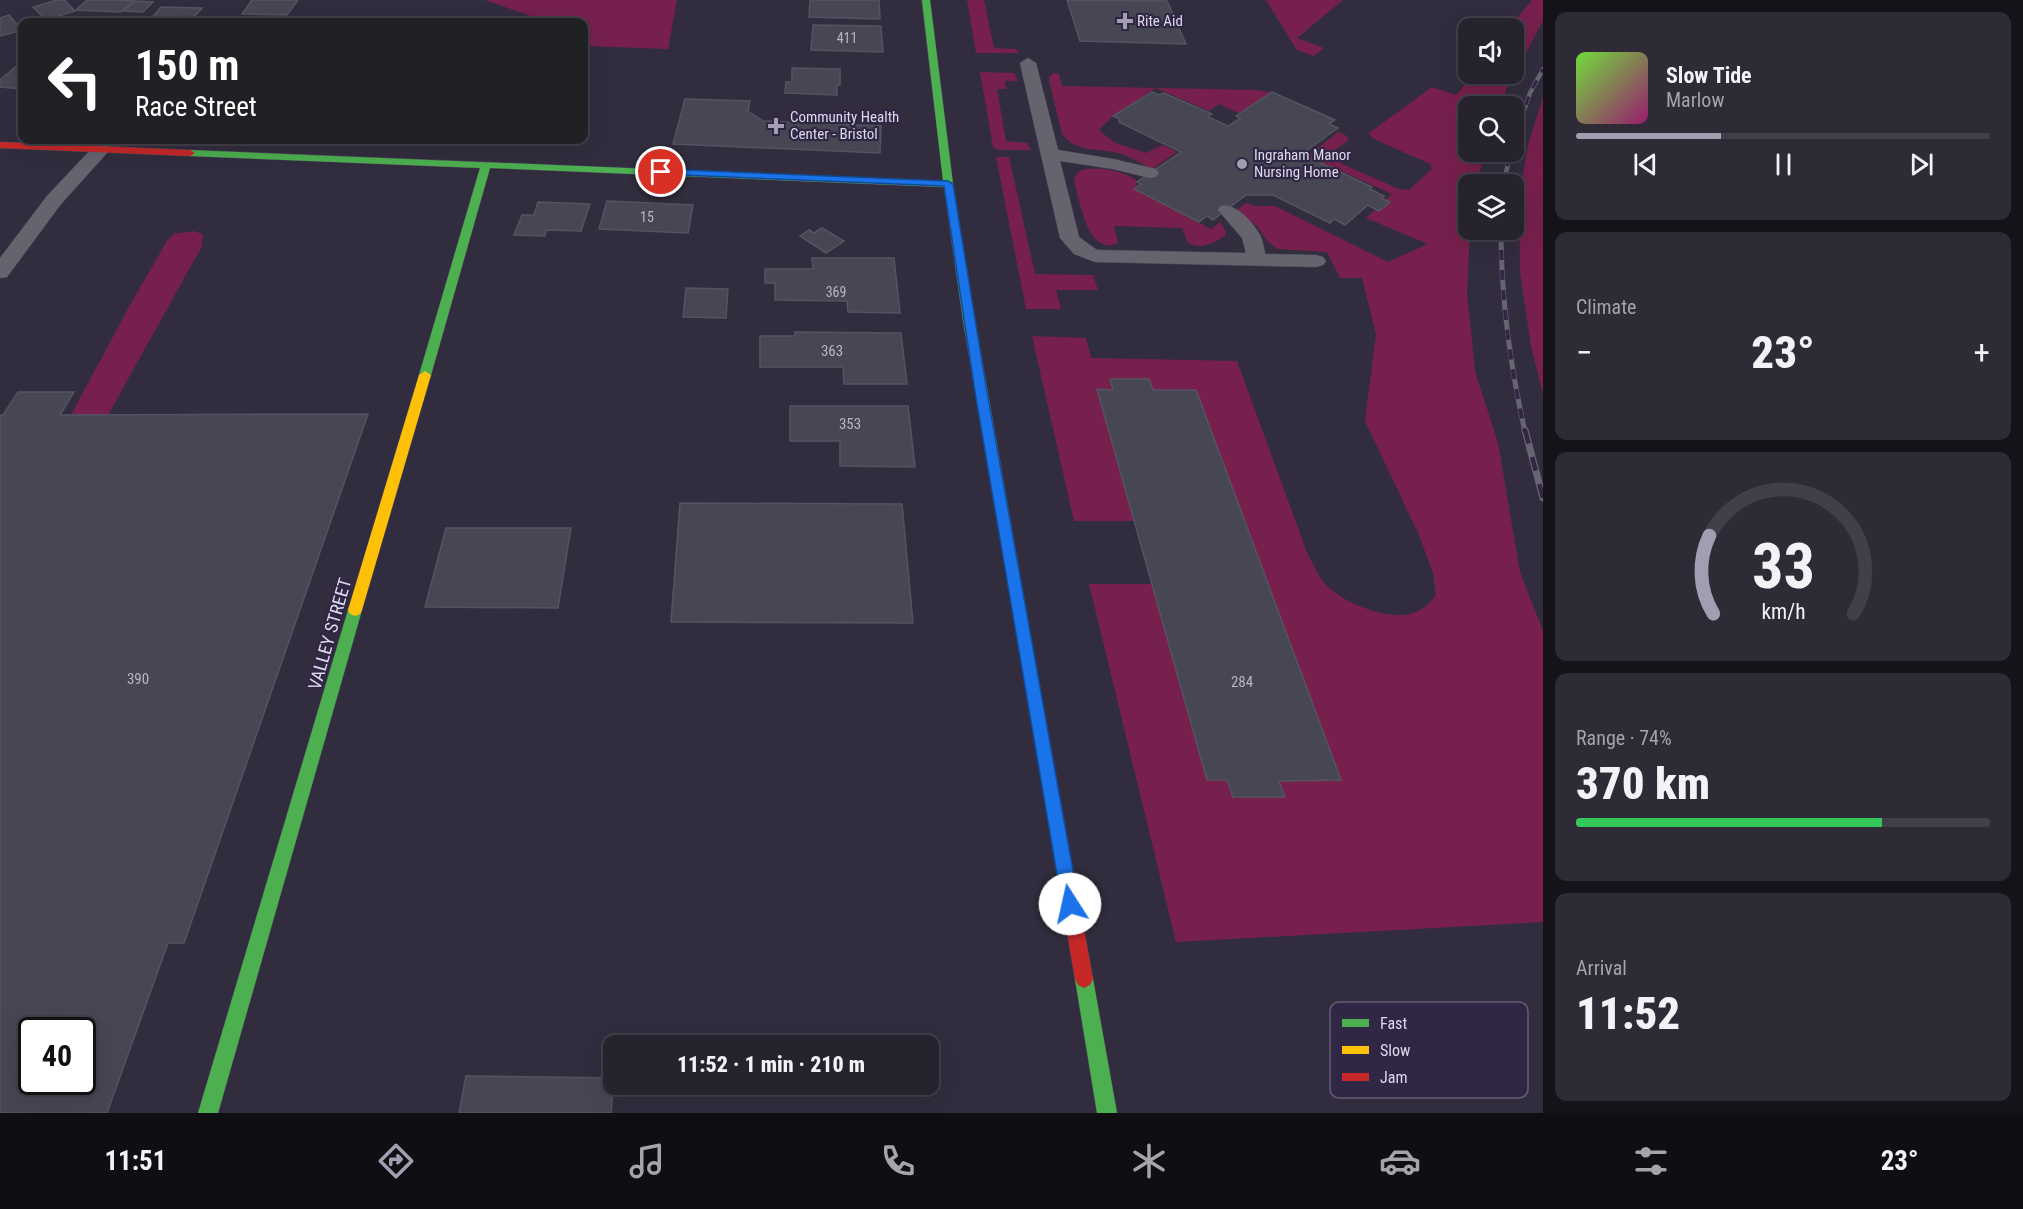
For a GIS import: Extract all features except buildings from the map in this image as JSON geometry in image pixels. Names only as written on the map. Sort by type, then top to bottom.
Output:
[{"type":"street","points":[[927,0],[948,184],[985,414],[1107,1113]]},
{"type":"street","points":[[0,145],[948,184]]},
{"type":"street","name":"VALLEY STREET","points":[[208,1113],[486,165]]},
{"type":"lane","points":[[1028,63],[1070,238],[1084,252],[1095,255],[1316,261]]},
{"type":"lane","points":[[0,272],[54,200],[101,149]]},
{"type":"lane","points":[[1050,154],[1113,164],[1150,173]]},
{"type":"lane","points":[[1227,210],[1251,236],[1257,259]]},
{"type":"shaded area","points":[[485,0],[677,0],[668,49],[588,46],[588,18],[537,18]]},
{"type":"shaded area","points":[[967,0],[984,0],[994,48],[1015,49],[1018,53],[976,53]]},
{"type":"shaded area","points":[[1266,0],[1343,0],[1297,38],[1324,48],[1314,56],[1297,50]]},
{"type":"shaded area","points":[[1532,0],[1543,0],[1543,21],[1524,56],[1524,18],[1517,18]]},
{"type":"shaded area","points":[[980,72],[1014,73],[1018,81],[1005,81],[1006,89],[997,89],[1006,141],[1027,143],[1031,150],[999,150],[993,147]]},
{"type":"shaded area","points":[[1053,73],[1059,74],[1062,86],[1258,90],[1276,94],[1245,116],[1219,104],[1209,111],[1156,88],[1113,116],[1099,130],[1115,143],[1146,153],[1163,145],[1177,152],[1152,169],[1121,154],[1081,147],[1068,140],[1062,134],[1049,80]]},
{"type":"shaded area","points":[[1465,84],[1509,84],[1504,96],[1458,96],[1458,162],[1482,162],[1480,174],[1458,174],[1458,240],[1470,240],[1467,293],[1475,371],[1498,443],[1520,572],[1543,631],[1543,922],[1176,942],[1089,584],[1152,584],[1207,780],[1227,780],[1233,797],[1284,797],[1279,781],[1341,780],[1196,390],[1153,390],[1149,379],[1110,379],[1113,390],[1097,390],[1134,521],[1074,521],[1032,336],[1086,338],[1091,358],[1237,361],[1308,555],[1322,580],[1329,588],[1350,602],[1375,611],[1400,615],[1422,609],[1436,595],[1433,573],[1419,535],[1365,421],[1376,334],[1362,278],[1340,278],[1327,252],[1278,249],[1267,241],[1257,226],[1235,211],[1246,203],[1256,206],[1275,206],[1388,262],[1428,244],[1366,218],[1392,194],[1308,156],[1338,132],[1347,136],[1349,140],[1335,150],[1342,164],[1399,189],[1409,190],[1432,169],[1430,164],[1372,138],[1369,133],[1432,87],[1456,95]]},
{"type":"shaded area","points":[[1543,97],[1543,394],[1531,346],[1520,272],[1520,240],[1524,240],[1523,174],[1528,145]]},
{"type":"shaded area","points":[[996,157],[1009,157],[1035,274],[1093,275],[1098,290],[1056,290],[1061,309],[1026,309]]},
{"type":"shaded area","points":[[1085,169],[1112,170],[1125,174],[1136,180],[1137,191],[1211,229],[1220,222],[1226,232],[1225,236],[1212,243],[1198,246],[1188,243],[1182,228],[1114,226],[1118,243],[1108,245],[1099,242],[1092,235],[1082,212],[1074,180],[1078,172]]},
{"type":"shaded area","points":[[193,231],[203,234],[202,246],[108,415],[71,415],[167,241],[174,234]]},
{"type":"railway","points":[[1524,110],[1543,69]]},
{"type":"railway","points":[[1506,174],[1508,162]]},
{"type":"railway","points":[[1501,240],[1507,332],[1525,432]]},
{"type":"railway","points":[[1525,430],[1543,498]]},
{"type":"traffic: fast","points":[[926,0],[948,184],[969,320],[1033,688]]},
{"type":"traffic: fast","points":[[190,153],[948,184]]},
{"type":"traffic: fast","points":[[425,375],[486,165]]},
{"type":"traffic: fast","points":[[208,1113],[355,610]]},
{"type":"traffic: fast","points":[[1084,979],[1107,1113]]},
{"type":"traffic: slow","points":[[355,610],[425,375]]},
{"type":"traffic: jam","points":[[0,145],[190,153]]},
{"type":"traffic: jam","points":[[1033,688],[1084,979]]},
{"type":"place","name":"Rite Aid","points":[[1125,21]]},
{"type":"place","name":"Community Health Center - Bristol","points":[[776,126]]},
{"type":"place","name":"Ingraham Manor Nursing Home","points":[[1242,164]]},
{"type":"route","points":[[661,172],[948,184],[981,392],[1070,904]]}]
